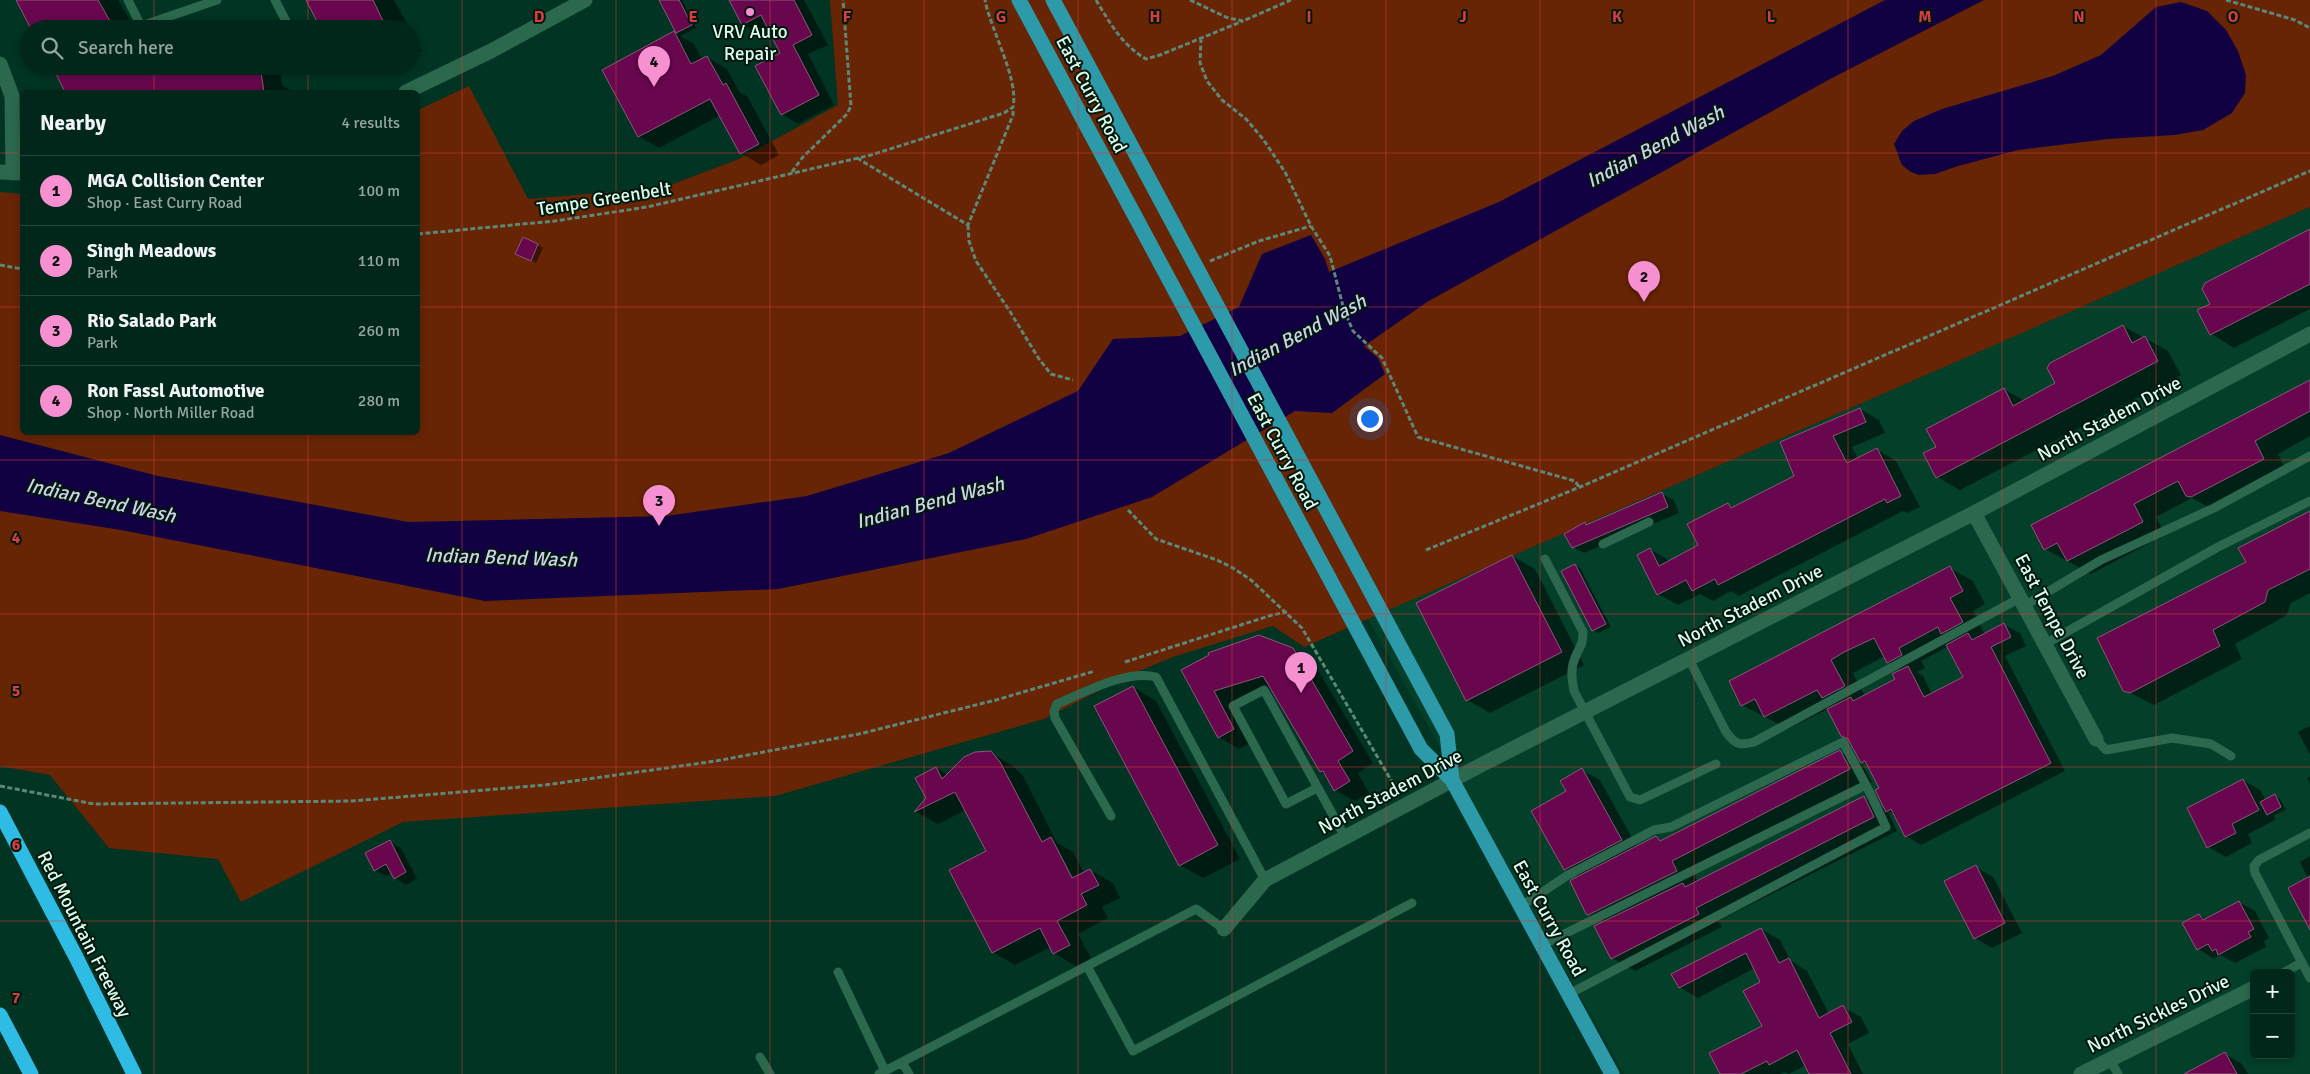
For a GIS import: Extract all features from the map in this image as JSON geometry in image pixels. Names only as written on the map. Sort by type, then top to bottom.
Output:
[{"type":"highway","name":"Red Mountain Freeway","points":[[0,812],[76,956],[134,1074]]},
{"type":"highway","points":[[0,1016],[31,1074]]},
{"type":"main road","name":"East Curry Road","points":[[1019,0],[1421,749],[1452,780],[1612,1074]]},
{"type":"main road","name":"East Curry Road","points":[[1053,0],[1447,734],[1452,780]]},
{"type":"street","points":[[410,90],[492,51],[585,0]]},
{"type":"street","points":[[0,64],[12,96],[12,173]]},
{"type":"street","name":"North Stadem Drive","points":[[1224,929],[1266,880],[1452,780],[1974,513],[2310,334]]},
{"type":"street","name":"East Tempe Drive","points":[[1974,513],[2096,738]]},
{"type":"street","name":"North Sickles Drive","points":[[2081,1074],[2250,990]]},
{"type":"lane","points":[[128,0],[138,20]]},
{"type":"lane","points":[[155,20],[193,4],[217,0]]},
{"type":"lane","points":[[275,0],[285,20]]},
{"type":"lane","points":[[1689,659],[1726,732],[1734,742],[1742,746],[1754,742],[2101,560],[2214,508],[2310,456]]},
{"type":"lane","points":[[2045,644],[2218,547],[2310,501]]},
{"type":"lane","points":[[1603,544],[1649,522]]},
{"type":"lane","points":[[1544,558],[1583,632],[1583,645],[1575,658],[1571,674],[1574,691],[1630,797],[1640,800],[1716,764]]},
{"type":"lane","points":[[1111,816],[1055,718],[1054,710],[1057,704],[1100,686],[1146,674],[1156,677],[1266,880]]},
{"type":"lane","points":[[1317,788],[1286,804],[1233,706],[1264,690],[1345,838]]},
{"type":"lane","points":[[2096,738],[2106,750],[2172,738],[2211,744],[2231,756]]},
{"type":"lane","points":[[1521,906],[1568,875],[1654,830],[1671,827],[1843,742],[1886,827],[1569,994]]},
{"type":"lane","points":[[1542,945],[1866,786]]},
{"type":"lane","points":[[2310,833],[2259,860],[2254,866],[2255,873],[2310,978]]},
{"type":"lane","points":[[1087,966],[1133,1052],[1412,903]]},
{"type":"lane","points":[[838,972],[882,1072],[1196,909],[1224,929]]},
{"type":"lane","points":[[2290,969],[2301,963]]},
{"type":"lane","points":[[760,1057],[770,1074]]},
{"type":"lane","points":[[2110,1060],[2118,1074]]},
{"type":"lane","points":[[902,1062],[909,1074]]},
{"type":"path","points":[[792,173],[802,158],[847,114],[851,106],[843,0]]},
{"type":"path","points":[[985,0],[988,20],[1012,83],[1015,98],[1013,115],[968,225],[968,241],[976,261],[990,284],[1010,310],[1039,360],[1051,374],[1073,380]]},
{"type":"path","points":[[1096,0],[1121,39],[1134,52],[1146,59],[1291,0]]},
{"type":"path","points":[[1190,0],[1228,18],[1243,21]]},
{"type":"path","points":[[2226,0],[2295,20],[2310,28]]},
{"type":"path","points":[[1201,38],[1200,63],[1207,81],[1222,100],[1246,120],[1263,139],[1285,172],[1311,226],[1330,256],[1344,310],[1353,331],[1382,358],[1418,437],[1575,480],[1580,487]]},
{"type":"path","name":"Tempe Greenbelt","points":[[420,234],[555,221],[646,207],[857,158],[994,116],[1013,107]]},
{"type":"path","points":[[857,158],[968,225]]},
{"type":"path","points":[[1426,550],[1580,487],[2310,171]]},
{"type":"path","points":[[1197,269],[1235,250],[1311,226]]},
{"type":"path","points":[[0,266],[20,269]]},
{"type":"path","points":[[1128,510],[1156,539],[1217,560],[1233,568],[1251,580],[1287,612],[1302,628],[1315,648],[1405,805]]},
{"type":"path","points":[[1119,664],[1272,615],[1287,612]]},
{"type":"path","points":[[0,786],[94,804],[352,801],[536,786],[716,761],[859,734],[996,700],[1100,669]]},
{"type":"shaded area","points":[[830,0],[2310,0],[2310,207],[1304,647],[1273,626],[1173,657],[1127,676],[1044,719],[775,796],[403,822],[241,902],[218,859],[109,848],[50,775],[0,766],[0,192],[20,194],[20,435],[420,435],[420,109],[469,86],[528,199],[662,188],[739,159],[838,105]]},
{"type":"shaded area","points":[[2310,207],[2310,1074],[1624,1074],[1368,619]]},
{"type":"water","name":"Indian Bend Wash","points":[[1885,0],[1984,0],[1832,78],[1427,302],[1364,346],[1378,358],[1385,374],[1332,413],[1295,411],[1152,497],[1026,539],[778,589],[485,601],[121,530],[0,511],[0,435],[158,476],[408,522],[666,516],[807,496],[949,453],[1078,391],[1113,339],[1180,336],[1239,307],[1262,254],[1311,235],[1325,259],[1329,272],[1499,202]]},
{"type":"water","points":[[2181,2],[2207,11],[2226,30],[2238,51],[2246,75],[2245,93],[2232,113],[2203,130],[2175,135],[2108,139],[2018,150],[1935,174],[1919,175],[1902,165],[1894,144],[1902,131],[1914,121],[1942,109],[2053,76],[2101,55],[2156,7]]},
{"type":"building","points":[[16,0],[98,0],[109,20],[26,20]]},
{"type":"building","points":[[306,0],[373,0],[383,20],[316,20]]},
{"type":"building","points":[[659,0],[679,0],[692,25],[676,33]]},
{"type":"building","points":[[729,0],[794,0],[812,35],[793,45],[819,95],[781,115],[755,66],[780,53],[761,15],[742,25]]},
{"type":"building","points":[[674,31],[691,64],[707,56],[723,85],[726,83],[759,144],[740,154],[710,99],[638,137],[602,70]]},
{"type":"building","points":[[56,75],[261,75],[264,90],[64,90]]},
{"type":"building","points":[[2310,229],[2310,284],[2210,335],[2197,310],[2210,304],[2202,289],[2205,283]]},
{"type":"building","points":[[523,237],[538,244],[531,261],[515,254]]},
{"type":"building","points":[[2123,325],[2132,343],[2145,336],[2158,361],[1936,478],[1923,453],[1936,447],[1926,429],[2004,388],[2013,406],[2055,383],[2047,368],[2050,363]]},
{"type":"building","points":[[2310,380],[2310,411],[2255,441],[2264,459],[2191,497],[2186,496],[2178,481],[2134,504],[2143,522],[2067,561],[2057,543],[2044,550],[2031,525]]},
{"type":"building","points":[[1860,408],[1866,422],[1833,436],[1847,463],[1877,448],[1901,496],[1887,503],[1885,499],[1718,585],[1715,579],[1692,591],[1686,580],[1657,595],[1637,555],[1650,548],[1659,566],[1698,545],[1687,524],[1728,503],[1731,508],[1794,476],[1780,442]]},
{"type":"building","points":[[1662,492],[1668,507],[1572,548],[1564,534],[1585,522],[1586,525]]},
{"type":"building","points":[[2310,511],[2310,569],[2268,590],[2265,602],[2213,630],[2220,646],[2130,693],[2123,691],[2097,638],[2246,562],[2238,548]]},
{"type":"building","points":[[1512,555],[1562,652],[1466,701],[1416,603]]},
{"type":"building","points":[[1575,564],[1606,624],[1592,631],[1561,571]]},
{"type":"building","points":[[1950,566],[1963,591],[1950,598],[1963,622],[1941,634],[1938,627],[1899,648],[1902,655],[1887,663],[1874,638],[1844,652],[1831,660],[1845,686],[1822,698],[1817,690],[1764,717],[1755,699],[1741,706],[1729,681]]},
{"type":"building","points":[[2004,623],[2011,637],[1991,647],[2051,763],[1905,837],[1891,809],[1886,812],[1875,790],[1879,788],[1865,761],[1861,763],[1848,739],[1841,736],[1827,709],[1851,697],[1853,701],[1895,679],[1892,674],[1908,666],[1924,697],[1963,677],[1946,645],[1968,633],[1972,640]]},
{"type":"building","points":[[1259,635],[1293,648],[1353,751],[1338,761],[1350,781],[1334,791],[1323,771],[1320,772],[1263,676],[1214,691],[1234,729],[1218,738],[1181,670],[1209,655],[1208,653]]},
{"type":"building","points":[[1133,686],[1218,845],[1179,866],[1094,706]]},
{"type":"building","points":[[1840,750],[1850,769],[1672,861],[1677,871],[1588,915],[1586,914],[1571,880],[1656,836],[1660,841]]},
{"type":"building","points":[[991,751],[1000,762],[1042,842],[1051,837],[1072,878],[1090,869],[1099,885],[1081,894],[1087,905],[1057,921],[1070,945],[1053,954],[1040,928],[992,953],[949,870],[986,851],[955,792],[914,812],[926,798],[915,778],[936,767],[942,779],[964,757],[975,752]]},
{"type":"building","points":[[1582,768],[1622,840],[1564,870],[1531,811],[1566,791],[1560,781]]},
{"type":"building","points":[[2243,779],[2259,810],[2232,824],[2236,833],[2207,848],[2187,808]]},
{"type":"building","points":[[2275,794],[2281,807],[2267,815],[2260,802]]},
{"type":"building","points":[[1864,796],[1874,817],[1696,908],[1699,914],[1611,959],[1594,926],[1683,883],[1685,887]]},
{"type":"building","points":[[390,840],[406,872],[394,879],[386,864],[374,871],[365,853]]},
{"type":"building","points":[[1976,865],[2005,923],[1974,939],[1944,881]]},
{"type":"building","points":[[2310,876],[2310,930],[2288,888]]},
{"type":"building","points":[[2239,901],[2254,929],[2248,932],[2251,937],[2218,955],[2216,949],[2212,951],[2208,944],[2197,950],[2182,923],[2199,914],[2203,920]]},
{"type":"building","points":[[1761,928],[1779,963],[1789,958],[1819,1018],[1843,1005],[1852,1022],[1830,1033],[1851,1074],[1809,1074],[1797,1050],[1769,1065],[1767,1061],[1741,1074],[1720,1074],[1709,1053],[1762,1026],[1743,991],[1760,982],[1746,953],[1679,988],[1671,974]]},
{"type":"building","points":[[2225,1052],[2237,1074],[2184,1074]]},
{"type":"place","name":"VRV Auto Repair","points":[[750,12]]},
{"type":"place","name":"Ron Fassl Automotive","points":[[654,87]]},
{"type":"place","name":"Singh Meadows","points":[[1644,302]]},
{"type":"place","name":"Rio Salado Park","points":[[659,526]]},
{"type":"place","name":"MGA Collision Center","points":[[1301,693]]}]
